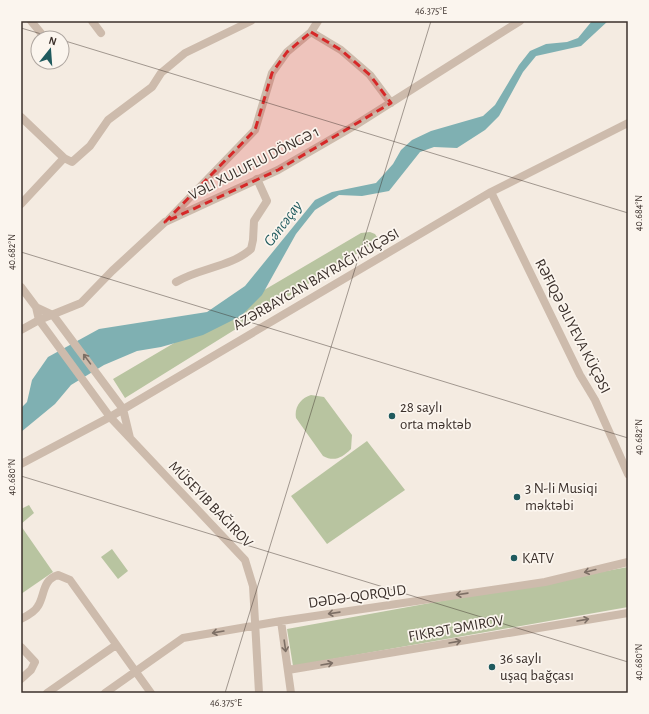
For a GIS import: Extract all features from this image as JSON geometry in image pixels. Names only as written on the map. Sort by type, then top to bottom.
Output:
[{"type":"street","points":[[31,21],[38,30]]},
{"type":"street","points":[[92,21],[101,33]]},
{"type":"street","points":[[21,117],[64,158],[72,162],[90,146],[108,120],[152,87],[161,73],[185,53],[251,21]]},
{"type":"street","points":[[165,222],[255,130],[272,73],[287,52],[311,32],[318,21]]},
{"type":"street","name":"VƏLI XULUFLU DÖNGƏ 1","points":[[21,330],[39,320],[81,303],[112,271],[165,222],[278,170],[391,103],[510,23],[520,21]]},
{"type":"street","points":[[311,32],[341,50],[370,75],[391,103]]},
{"type":"street","points":[[21,464],[110,417],[490,192],[628,123]]},
{"type":"street","points":[[21,204],[64,158]]},
{"type":"street","points":[[176,282],[234,259],[251,249],[254,221],[267,201],[257,180]]},
{"type":"street","name":"RƏFIQƏ ƏLIYEVA KÜÇƏSI","points":[[490,192],[580,375],[595,400],[628,474]]},
{"type":"street","points":[[21,287],[36,307],[39,320],[110,417],[245,560],[253,586],[259,693]]},
{"type":"street","points":[[36,307],[53,315],[60,323],[123,409],[130,439]]},
{"type":"street","name":"DƏDƏ-QORQUD","points":[[111,691],[183,638],[281,621],[545,582],[628,562]]},
{"type":"street","points":[[21,619],[38,606],[44,587],[51,579],[55,576],[62,576],[70,580],[151,693]]},
{"type":"street","name":"FIKRƏT ƏMIROV","points":[[288,670],[628,613]]},
{"type":"street","points":[[281,621],[291,693]]},
{"type":"street","points":[[47,693],[116,645]]},
{"type":"street","points":[[21,647],[35,662],[31,670],[21,679]]},
{"type":"highlighted area","points":[[311,32],[341,50],[370,75],[391,103],[278,170],[165,222],[255,130],[272,73],[287,52]]},
{"type":"green space","points":[[370,232],[375,234],[379,240],[125,398],[113,379],[361,233]]},
{"type":"green space","points":[[311,395],[324,397],[352,435],[351,449],[341,457],[331,459],[323,456],[296,418],[297,407],[304,398]]},
{"type":"green space","points":[[367,441],[405,490],[327,544],[291,496]]},
{"type":"green space","points":[[29,505],[34,513],[21,524],[21,509]]},
{"type":"green space","points":[[21,526],[53,572],[21,594]]},
{"type":"green space","points":[[112,549],[128,571],[118,579],[101,557]]},
{"type":"green space","points":[[628,567],[628,607],[293,666],[287,629]]},
{"type":"water","points":[[592,21],[608,21],[581,46],[536,56],[523,72],[499,116],[485,130],[457,148],[434,147],[420,152],[389,191],[362,196],[339,195],[315,210],[296,234],[262,295],[241,316],[203,335],[161,347],[137,351],[104,365],[71,385],[55,404],[21,432],[21,408],[27,402],[32,380],[48,357],[99,329],[207,312],[245,286],[315,200],[332,192],[376,183],[393,164],[401,150],[412,140],[431,131],[483,116],[495,105],[519,65],[530,51],[546,44],[567,42],[578,38]]},
{"type":"place","name":"28 saylı orta məktəb","points":[[392,416]]},
{"type":"place","name":"3 N-li Musiqi məktəbi","points":[[517,497]]},
{"type":"place","name":"KATV","points":[[514,558]]},
{"type":"place","name":"36 saylı uşaq bağçası","points":[[492,667]]},
{"type":"water label","name":"Gəncəçay","points":[[282,223]]}]
